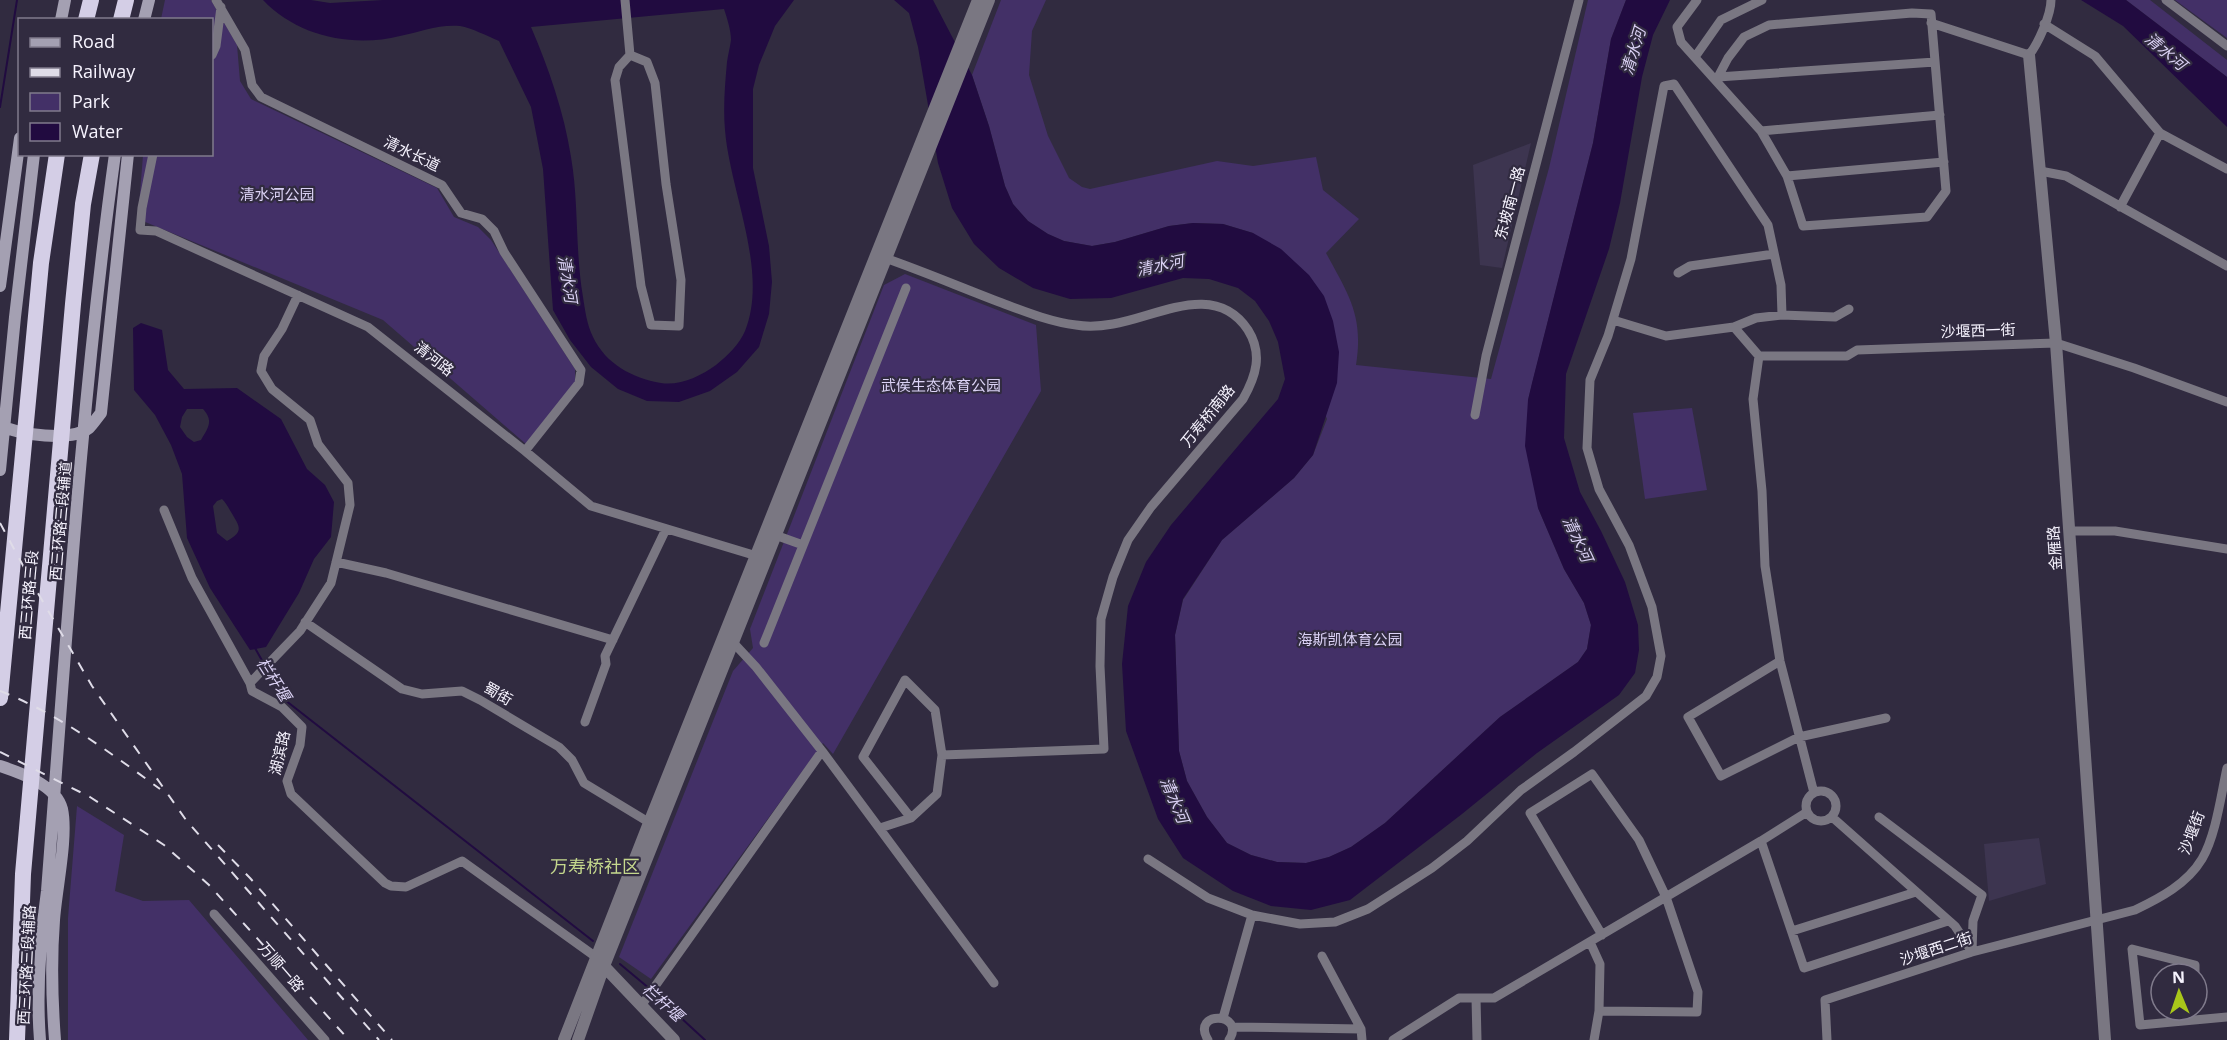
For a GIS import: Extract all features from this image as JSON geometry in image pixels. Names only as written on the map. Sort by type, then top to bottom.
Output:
[{"type":"highway","points":[[122,18],[126,0]]},
{"type":"highway","name":"西三环路三段","points":[[0,698],[41,263],[56,159]]},
{"type":"highway","name":"西三环路三段","points":[[17,1040],[23,874],[73,304],[83,204],[91,161]]},
{"type":"main road","points":[[144,18],[149,0]]},
{"type":"main road","points":[[57,18],[64,3]]},
{"type":"main road","points":[[61,18],[64,3]]},
{"type":"main road","points":[[0,286],[18,153]]},
{"type":"main road","points":[[0,470],[34,156]]},
{"type":"main road","name":"西三环路三段辅道","points":[[47,891],[86,404],[102,247],[115,156]]},
{"type":"main road","points":[[0,425],[10,430],[40,435],[69,435],[88,429],[101,413],[128,156]]},
{"type":"main road","points":[[0,766],[48,788],[62,808],[62,839],[54,921],[55,1040]]},
{"type":"main road","name":"西三环路三段辅路","points":[[40,1040],[41,933],[47,891]]},
{"type":"street","points":[[625,0],[630,55],[619,68],[615,80],[641,286],[651,326],[679,326],[681,280],[666,184],[654,83],[647,62],[630,55]]},
{"type":"street","points":[[564,1040],[600,962],[881,257],[931,149],[970,35],[978,0]]},
{"type":"street","points":[[761,557],[775,535],[881,257],[923,136],[970,35],[989,0]]},
{"type":"street","name":"东坡南一路","points":[[1475,415],[1486,357],[1579,0]]},
{"type":"street","points":[[1697,0],[1677,27],[1681,42],[1761,131],[1787,176],[1803,226],[1927,217],[1946,191],[1940,115],[1935,62],[1930,14],[1912,13],[1769,25],[1744,37],[1728,58],[1718,77],[1935,62]]},
{"type":"street","points":[[1695,57],[1721,20],[1762,0]]},
{"type":"street","points":[[1931,23],[2029,55],[2035,48],[2051,8],[2051,0]]},
{"type":"street","points":[[2166,0],[2227,46]]},
{"type":"street","points":[[213,53],[216,46],[218,4]]},
{"type":"street","name":"清水长道","points":[[218,4],[245,50],[252,85],[261,97],[442,185],[461,213],[482,219],[494,231],[504,252],[580,370],[579,383],[525,451]]},
{"type":"street","points":[[2044,24],[2096,56],[2160,133],[2227,169]]},
{"type":"street","name":"金雁路","points":[[2029,55],[2056,343],[2104,1040]]},
{"type":"street","points":[[1148,859],[1208,897],[1252,915],[1300,924],[1335,922],[1368,909],[1432,868],[1467,841],[1521,790],[1574,753],[1646,696],[1657,677],[1661,656],[1652,607],[1629,545],[1599,489],[1587,448],[1590,380],[1613,320],[1630,260],[1664,86],[1674,84],[1768,225],[1781,285],[1782,315]]},
{"type":"street","points":[[1761,131],[1940,115]]},
{"type":"street","points":[[2120,207],[2160,133]]},
{"type":"street","name":"清河路","points":[[153,156],[140,230],[156,231],[368,327],[591,506],[761,557]]},
{"type":"street","points":[[1787,176],[1944,162]]},
{"type":"street","points":[[2040,171],[2066,176],[2227,266]]},
{"type":"street","points":[[1678,273],[1690,266],[1774,254]]},
{"type":"street","name":"万寿桥南路","points":[[881,257],[1041,318],[1078,326],[1113,324],[1187,304],[1206,304],[1229,312],[1245,326],[1255,341],[1254,378],[1243,399],[1151,507],[1128,540],[1113,577],[1101,618],[1100,666],[1104,749],[942,755]]},
{"type":"street","points":[[764,643],[906,288]]},
{"type":"street","points":[[164,510],[192,578],[250,683],[300,631],[331,583],[350,505],[348,483],[318,444],[310,420],[272,389],[261,371],[264,356],[282,329],[298,295]]},
{"type":"street","points":[[1613,320],[1666,336],[1734,327],[1756,318],[1782,315],[1835,317],[1849,309]]},
{"type":"street","points":[[1734,327],[1759,356],[1753,399],[1762,491],[1765,566],[1780,661],[1814,793]]},
{"type":"street","name":"沙堰西一街","points":[[1759,356],[1847,356],[1857,350],[2056,343],[2134,368],[2227,402]]},
{"type":"street","points":[[585,722],[606,664],[605,656],[666,529]]},
{"type":"street","points":[[2069,531],[2115,531],[2227,549]]},
{"type":"street","points":[[775,535],[803,545]]},
{"type":"street","points":[[336,562],[386,573],[613,640]]},
{"type":"street","name":"蜀街","points":[[305,622],[402,689],[422,694],[462,691],[480,700],[559,747],[572,760],[584,783],[654,825]]},
{"type":"street","points":[[729,638],[822,751],[994,983]]},
{"type":"street","points":[[1780,661],[1688,717],[1721,776],[1800,737],[1886,718]]},
{"type":"street","points":[[880,828],[911,818],[937,794],[942,755],[935,710],[905,680],[863,757],[911,818]]},
{"type":"street","name":"湖滨路","points":[[250,683],[252,691],[282,707],[302,727],[300,746],[287,781],[291,794],[385,883],[391,886],[406,887],[462,861],[600,962]]},
{"type":"street","points":[[641,1006],[822,751]]},
{"type":"street","name":"沙堰街","points":[[2095,919],[2135,910],[2151,903],[2186,878],[2202,859],[2211,834],[2227,768]]},
{"type":"street","points":[[1599,1011],[1697,1012],[1698,992],[1666,897],[1639,840],[1592,774],[1530,813],[1602,935]]},
{"type":"street","points":[[1822,792],[1833,797],[1836,805],[1832,817],[1820,821],[1812,818],[1807,812],[1808,799],[1814,793],[1822,792]]},
{"type":"street","points":[[1393,1040],[1459,998],[1494,998],[1807,812]]},
{"type":"street","points":[[1832,817],[1955,926],[1972,952]]},
{"type":"street","points":[[1879,817],[1982,895],[1973,921],[1972,952]]},
{"type":"street","points":[[1761,841],[1804,968],[1948,921]]},
{"type":"street","points":[[1792,931],[1916,892]]},
{"type":"street","name":"万顺一路","points":[[214,914],[325,1040]]},
{"type":"street","points":[[1223,1018],[1252,915]]},
{"type":"street","name":"沙堰西二街","points":[[1827,1040],[1825,1000],[1972,952],[2095,919]]},
{"type":"street","points":[[1590,942],[1600,964],[1599,1011],[1594,1040]]},
{"type":"street","points":[[2157,1022],[2140,1025],[2132,949],[2183,962]]},
{"type":"street","points":[[1322,956],[1361,1029],[1362,1040]]},
{"type":"street","points":[[600,962],[674,1040]]},
{"type":"street","points":[[578,1040],[600,962]]},
{"type":"street","points":[[1476,998],[1477,1040]]},
{"type":"street","points":[[2209,1016],[2227,1017]]},
{"type":"street","points":[[1208,1040],[1204,1030],[1208,1022],[1215,1018],[1223,1018],[1232,1027],[1361,1029]]},
{"type":"street","points":[[1229,1040],[1232,1027]]},
{"type":"shaded area","points":[[1531,143],[1502,268],[1480,265],[1473,165]]},
{"type":"shaded area","points":[[2039,838],[2046,884],[1989,901],[1984,844]]},
{"type":"green space","name":"清水河公园","points":[[165,0],[211,0],[237,45],[240,81],[251,99],[437,188],[454,217],[478,227],[491,240],[575,369],[575,382],[526,444],[383,320],[138,219],[143,156],[213,156],[213,18],[161,18]]},
{"type":"green space","name":"海斯凯体育公园","points":[[1001,0],[1046,0],[1032,31],[1029,75],[1048,136],[1069,178],[1082,187],[1090,189],[1217,161],[1253,166],[1316,157],[1323,190],[1359,219],[1326,253],[1347,293],[1356,318],[1358,348],[1356,365],[1491,379],[1549,168],[1588,0],[1626,0],[1611,39],[1593,143],[1528,400],[1538,508],[1564,569],[1584,603],[1591,625],[1587,649],[1578,662],[1500,717],[1385,823],[1351,847],[1329,857],[1306,863],[1277,862],[1251,855],[1227,843],[1207,817],[1187,781],[1179,751],[1175,635],[1183,600],[1222,540],[1294,478],[1313,455],[1327,419],[1253,233],[1223,224],[1193,223],[1169,226],[1115,242],[1092,246],[1064,241],[1048,234],[1028,221],[1013,204],[1005,186],[972,75]]},
{"type":"green space","points":[[2126,0],[2150,0],[2227,60],[2227,77]]},
{"type":"green space","points":[[2175,0],[2227,0],[2227,38]]},
{"type":"green space","name":"武侯生态体育公园","points":[[905,274],[1036,325],[1041,391],[833,754],[823,743],[651,979],[619,957],[733,671],[753,648],[750,629],[884,285]]},
{"type":"green space","points":[[1692,408],[1707,490],[1645,499],[1633,413]]},
{"type":"green space","points":[[77,806],[124,835],[115,891],[143,901],[189,900],[308,1040],[68,1040],[68,918]]},
{"type":"water","name":"清水河","points":[[263,0],[311,0],[330,3],[383,0],[794,0],[775,26],[759,65],[753,89],[753,168],[769,246],[772,282],[769,314],[759,347],[737,372],[710,391],[679,402],[647,401],[618,389],[591,367],[570,340],[553,310],[543,169],[531,107],[499,41],[460,26],[437,27],[382,39],[345,39],[309,30],[277,12]],"holes":[[[724,9],[731,40],[725,87],[725,130],[728,154],[751,257],[753,283],[751,308],[740,341],[716,365],[704,373],[676,383],[650,381],[630,373],[613,362],[598,347],[591,332],[585,312],[581,280],[575,192],[568,140],[555,91],[531,27]]]},
{"type":"water","name":"清水河","points":[[894,0],[933,0],[972,75],[1005,186],[1013,204],[1028,221],[1064,241],[1092,246],[1115,242],[1169,226],[1193,223],[1223,224],[1253,233],[1281,249],[1309,275],[1324,296],[1333,321],[1339,352],[1337,383],[1313,455],[1294,478],[1222,540],[1183,599],[1175,635],[1179,751],[1187,781],[1207,817],[1227,843],[1251,855],[1277,862],[1306,863],[1329,857],[1351,847],[1385,823],[1500,717],[1578,662],[1587,649],[1591,625],[1584,603],[1564,569],[1538,508],[1525,446],[1528,400],[1593,143],[1611,39],[1626,0],[1670,0],[1653,35],[1642,77],[1620,203],[1609,249],[1566,374],[1564,438],[1580,492],[1625,582],[1638,625],[1639,650],[1635,673],[1619,695],[1537,753],[1350,900],[1311,910],[1271,906],[1233,891],[1183,858],[1158,819],[1126,731],[1122,664],[1128,606],[1146,562],[1171,525],[1278,399],[1285,379],[1278,342],[1269,321],[1255,301],[1238,288],[1209,279],[1183,278],[1111,298],[1070,299],[1033,288],[999,268],[974,244],[952,208],[938,163],[918,47],[909,13]]},
{"type":"water","name":"清水河","points":[[2081,0],[2126,0],[2227,77],[2227,127],[2123,26]]},
{"type":"water","points":[[141,323],[162,330],[168,370],[184,389],[237,388],[281,419],[307,469],[325,485],[334,502],[331,537],[314,559],[299,593],[266,647],[250,650],[210,588],[187,538],[182,474],[171,445],[155,415],[134,390],[133,328]],"holes":[[[187,409],[203,409],[208,417],[208,428],[201,440],[194,442],[180,427]],[[222,499],[239,528],[236,534],[227,541],[217,533],[213,506]]]},
{"type":"waterway","name":"栏杆堰","points":[[0,107],[17,0]]},
{"type":"waterway","name":"栏杆堰","points":[[255,648],[264,664]]},
{"type":"waterway","name":"栏杆堰","points":[[266,668],[285,700],[593,941]]},
{"type":"waterway","name":"栏杆堰","points":[[620,964],[650,989]]},
{"type":"waterway","name":"栏杆堰","points":[[654,993],[705,1040]]},
{"type":"railway","points":[[0,523],[92,686],[186,820],[379,1040]]},
{"type":"railway","points":[[0,691],[63,722],[160,789]]},
{"type":"railway","points":[[0,752],[90,797],[164,845],[209,885],[349,1040]]},
{"type":"railway","points":[[218,845],[250,878],[392,1040]]},
{"type":"district","name":"万寿桥社区","points":[[595,867]]}]
